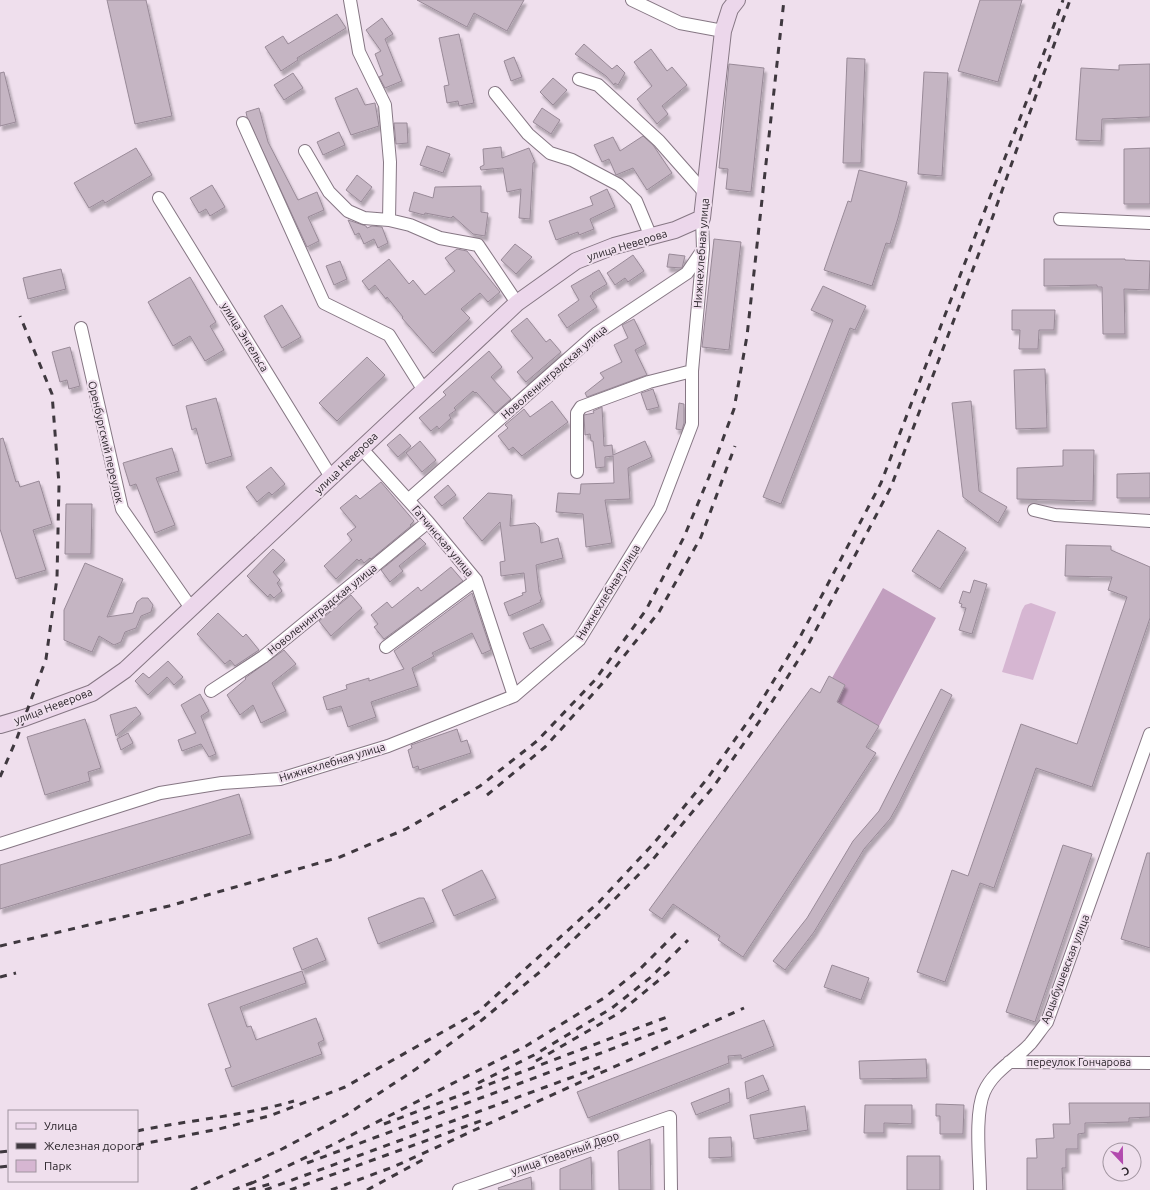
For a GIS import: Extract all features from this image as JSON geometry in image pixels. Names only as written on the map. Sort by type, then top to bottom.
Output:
[{"type":"street","points":[[350,0],[359,52],[385,105],[390,162],[389,220]]},
{"type":"street","points":[[632,0],[680,23],[723,31]]},
{"type":"street","name":"Нижнехлебная улица","points":[[0,844],[160,793],[222,783],[280,779],[388,746],[514,696],[579,640],[660,508],[692,424],[692,371],[703,250],[702,218],[704,193],[723,31],[730,9],[737,0]]},
{"type":"street","points":[[579,79],[598,85],[659,141],[704,193]]},
{"type":"street","points":[[495,93],[528,134],[550,153],[572,160],[619,185],[636,201],[651,237]]},
{"type":"street","points":[[243,123],[324,303],[389,335],[423,389]]},
{"type":"street","points":[[305,151],[328,192],[348,210],[364,218],[389,220],[410,225],[440,238],[478,245],[517,303]]},
{"type":"street","name":"улица Энгельса","points":[[159,198],[331,477]]},
{"type":"street","name":"улица Неверова","points":[[0,725],[24,718],[92,692],[125,670],[423,389],[517,303],[576,261],[614,246],[675,230],[702,218]]},
{"type":"street","points":[[1060,218],[1150,223]]},
{"type":"street","name":"Новоленинградская улица","points":[[408,500],[597,333],[687,273],[703,250]]},
{"type":"street","name":"Оренбургский переулок","points":[[80,328],[122,509],[191,608]]},
{"type":"street","points":[[577,472],[577,413],[581,407],[649,382],[692,371]]},
{"type":"street","name":"Гатчинская улица","points":[[361,448],[428,522],[476,580],[514,696]]},
{"type":"street","points":[[1034,510],[1055,515],[1150,521]]},
{"type":"street","name":"Новоленинградская улица","points":[[211,691],[263,657],[428,522]]},
{"type":"street","points":[[386,648],[476,580]]},
{"type":"street","name":"Арцыбушевская улица","points":[[980,1190],[979,1109],[984,1092],[994,1077],[1030,1044],[1047,1022],[1150,734]]},
{"type":"street","name":"переулок Гончарова","points":[[1009,1062],[1150,1063]]},
{"type":"street","name":"улица Товарный Двор","points":[[459,1190],[670,1117],[671,1190]]},
{"type":"green space","points":[[1031,603],[1056,612],[1033,680],[1002,672],[1022,610],[1025,605]]},
{"type":"shaded area","points":[[883,588],[936,618],[879,726],[837,702],[845,685],[832,678]]},
{"type":"building","points":[[107,0],[146,0],[172,116],[135,124]]},
{"type":"building","points":[[417,0],[524,0],[507,31],[474,13],[467,27]]},
{"type":"building","points":[[980,0],[1022,0],[998,82],[958,71]]},
{"type":"building","points":[[337,14],[346,28],[297,58],[298,60],[281,71],[265,47],[283,36],[288,44]]},
{"type":"building","points":[[382,18],[393,34],[385,39],[402,81],[385,88],[379,77],[383,75],[375,54],[381,51],[366,30]]},
{"type":"building","points":[[459,34],[474,103],[459,106],[458,101],[447,103],[444,86],[449,85],[439,38]]},
{"type":"building","points":[[584,44],[612,69],[617,65],[625,73],[618,85],[615,83],[614,85],[606,76],[575,54]]},
{"type":"building","points":[[651,49],[667,71],[672,67],[687,85],[662,106],[668,114],[657,124],[637,99],[652,86],[634,62]]},
{"type":"building","points":[[514,57],[522,77],[511,81],[504,61]]},
{"type":"building","points":[[847,58],[865,59],[861,163],[843,163]]},
{"type":"building","points":[[729,64],[764,68],[751,192],[726,189],[728,169],[719,168]]},
{"type":"building","points":[[1150,64],[1150,117],[1102,119],[1101,141],[1076,140],[1081,68],[1119,70],[1119,65]]},
{"type":"building","points":[[4,72],[16,122],[0,126],[0,73]]},
{"type":"building","points":[[924,72],[948,73],[942,176],[918,174]]},
{"type":"building","points":[[293,73],[303,88],[284,100],[274,85]]},
{"type":"building","points":[[553,78],[567,90],[553,105],[540,92]]},
{"type":"building","points":[[357,88],[365,105],[375,103],[379,126],[351,135],[335,98]]},
{"type":"building","points":[[259,108],[268,142],[298,200],[317,192],[324,210],[308,217],[319,241],[307,247],[247,117],[246,112]]},
{"type":"building","points":[[542,108],[560,120],[551,134],[533,122]]},
{"type":"building","points":[[394,123],[407,123],[408,143],[396,144]]},
{"type":"building","points":[[339,132],[345,145],[323,155],[317,142]]},
{"type":"building","points":[[643,136],[653,145],[672,173],[647,190],[633,168],[616,175],[609,159],[602,162],[594,145],[613,137],[620,151]]},
{"type":"building","points":[[427,146],[450,154],[443,173],[420,165]]},
{"type":"building","points":[[501,147],[502,158],[529,148],[535,162],[533,163],[530,219],[519,218],[521,189],[507,192],[503,168],[481,170],[480,167],[484,165],[483,149]]},
{"type":"building","points":[[136,148],[152,175],[105,203],[103,200],[89,208],[74,183]]},
{"type":"building","points":[[1150,148],[1150,204],[1124,204],[1124,149]]},
{"type":"building","points":[[859,170],[907,182],[890,244],[886,243],[872,286],[824,270],[848,201],[851,202]]},
{"type":"building","points":[[357,175],[372,187],[361,202],[346,190]]},
{"type":"building","points":[[212,185],[225,207],[210,216],[206,209],[199,213],[190,198]]},
{"type":"building","points":[[481,186],[481,212],[488,213],[485,236],[473,234],[453,216],[451,218],[425,213],[424,215],[409,211],[414,192],[433,198],[435,187]]},
{"type":"building","points":[[607,189],[615,207],[590,219],[594,229],[579,235],[578,232],[556,240],[549,221],[593,205],[590,197]]},
{"type":"building","points":[[348,220],[366,226],[367,228],[372,226],[382,227],[388,243],[378,248],[374,239],[364,244],[359,233],[355,235]]},
{"type":"building","points":[[714,239],[741,242],[729,350],[702,347]]},
{"type":"building","points":[[515,244],[532,257],[516,274],[501,260]]},
{"type":"building","points":[[457,249],[467,251],[500,292],[488,302],[480,293],[461,309],[470,318],[433,353],[402,318],[403,317],[387,297],[386,299],[375,285],[369,290],[362,281],[389,259],[409,284],[413,280],[425,295],[455,271],[445,258]]},
{"type":"building","points":[[669,254],[685,256],[682,268],[667,267]]},
{"type":"building","points":[[633,255],[644,271],[628,282],[625,278],[615,285],[607,273]]},
{"type":"building","points":[[1044,259],[1125,259],[1150,261],[1149,290],[1124,289],[1125,334],[1103,334],[1102,287],[1097,287],[1097,285],[1044,286]]},
{"type":"building","points":[[340,261],[347,279],[334,285],[326,266]]},
{"type":"building","points":[[61,269],[66,289],[28,299],[23,278]]},
{"type":"building","points":[[599,270],[607,284],[592,293],[593,294],[590,296],[597,307],[567,328],[558,315],[579,300],[571,286]]},
{"type":"building","points":[[190,277],[216,322],[210,326],[224,350],[205,361],[190,336],[173,346],[148,302]]},
{"type":"building","points":[[823,286],[866,306],[855,330],[850,328],[781,504],[763,497],[833,320],[811,310]]},
{"type":"building","points":[[282,305],[301,337],[282,348],[264,316]]},
{"type":"building","points":[[1012,310],[1055,310],[1054,330],[1039,330],[1038,349],[1019,349],[1020,330],[1012,330]]},
{"type":"building","points":[[527,318],[546,342],[550,339],[561,352],[526,382],[517,372],[533,358],[511,331]]},
{"type":"building","points":[[634,319],[646,344],[635,350],[647,375],[587,397],[585,393],[604,378],[600,373],[622,362],[614,345],[628,338],[622,325]]},
{"type":"building","points":[[70,347],[80,386],[69,389],[67,380],[60,382],[52,352]]},
{"type":"building","points":[[489,351],[502,367],[491,377],[511,399],[495,413],[476,392],[475,393],[473,391],[454,408],[456,410],[449,415],[451,418],[439,429],[437,426],[431,431],[419,418],[446,395],[443,392]]},
{"type":"building","points":[[367,357],[385,375],[337,421],[319,403]]},
{"type":"building","points":[[1045,369],[1047,428],[1016,429],[1014,370]]},
{"type":"building","points":[[653,389],[659,407],[647,410],[641,393]]},
{"type":"building","points":[[216,398],[232,456],[206,464],[196,428],[192,430],[186,406]]},
{"type":"building","points":[[552,401],[568,422],[522,456],[513,447],[509,450],[498,436],[508,428],[505,425],[524,409],[530,417]]},
{"type":"building","points":[[971,401],[979,491],[1007,507],[998,523],[963,497],[952,403]]},
{"type":"building","points":[[679,403],[684,404],[684,423],[682,430],[676,429]]},
{"type":"building","points":[[602,407],[604,446],[612,445],[613,455],[645,441],[652,457],[628,468],[630,499],[605,500],[612,543],[586,547],[583,514],[556,512],[558,493],[580,494],[581,484],[614,483],[613,456],[605,457],[605,467],[596,468],[593,441],[591,441],[590,434],[585,435],[584,415],[594,413],[593,411]]},
{"type":"building","points":[[400,434],[411,446],[398,457],[387,445]]},
{"type":"building","points":[[3,438],[16,482],[18,481],[20,487],[39,481],[52,524],[33,530],[46,570],[16,579],[0,529],[0,439]]},
{"type":"building","points":[[420,441],[436,460],[422,472],[406,453]]},
{"type":"building","points":[[172,448],[179,471],[156,478],[175,525],[155,533],[136,484],[130,486],[123,463]]},
{"type":"building","points":[[1063,450],[1094,450],[1093,501],[1017,499],[1017,468],[1063,466]]},
{"type":"building","points":[[271,467],[285,484],[272,495],[269,492],[257,502],[246,487]]},
{"type":"building","points":[[1150,473],[1150,498],[1117,498],[1117,474]]},
{"type":"building","points":[[381,482],[414,521],[410,525],[411,526],[371,559],[370,558],[364,563],[361,559],[359,561],[357,559],[336,579],[324,566],[352,540],[347,534],[356,527],[340,508],[356,495],[360,499]]},
{"type":"building","points":[[448,485],[456,495],[442,506],[434,497]]},
{"type":"building","points":[[488,493],[512,495],[510,526],[535,523],[539,527],[541,543],[558,538],[563,558],[536,565],[539,591],[542,600],[540,600],[541,602],[509,616],[504,603],[523,595],[522,593],[526,592],[524,573],[501,576],[500,562],[505,561],[500,522],[482,541],[463,518]]},
{"type":"building","points":[[66,504],[92,504],[91,554],[65,554]]},
{"type":"building","points":[[938,530],[966,548],[940,589],[912,571]]},
{"type":"building","points":[[420,538],[426,544],[399,566],[403,571],[390,582],[381,570]]},
{"type":"building","points":[[1066,545],[1111,546],[1111,550],[1150,567],[1150,618],[1092,787],[1036,768],[994,888],[980,883],[945,982],[917,972],[952,870],[968,876],[1021,724],[1077,744],[1127,597],[1108,590],[1112,577],[1065,576]]},
{"type":"building","points":[[273,549],[285,560],[273,572],[280,580],[277,583],[282,591],[274,598],[270,594],[268,597],[247,576]]},
{"type":"building","points":[[85,563],[123,579],[107,617],[133,613],[137,602],[142,598],[148,598],[153,605],[151,612],[141,616],[136,628],[125,632],[121,642],[114,645],[99,636],[92,652],[64,640],[64,610]]},
{"type":"building","points":[[451,567],[463,581],[384,639],[374,627],[378,624],[371,615],[387,602],[392,608],[418,587],[421,591]]},
{"type":"building","points":[[974,580],[987,584],[972,634],[959,630],[966,608],[961,607],[962,604],[959,603],[963,591],[970,593]]},
{"type":"building","points":[[472,593],[491,650],[482,654],[472,633],[432,653],[434,656],[412,668],[418,686],[371,702],[376,717],[348,727],[341,706],[327,710],[323,697],[347,689],[346,685],[369,678],[369,681],[404,669],[394,651]]},
{"type":"building","points":[[351,595],[362,608],[331,636],[319,621]]},
{"type":"building","points":[[218,613],[243,637],[246,634],[259,650],[235,666],[230,660],[225,664],[197,634]]},
{"type":"building","points":[[543,624],[551,640],[530,649],[523,633]]},
{"type":"building","points":[[284,650],[296,664],[272,683],[286,711],[261,723],[253,705],[240,715],[227,695],[246,679],[245,678]]},
{"type":"building","points":[[168,661],[183,677],[174,685],[167,677],[148,695],[135,681],[143,673],[149,678]]},
{"type":"building","points":[[829,676],[845,685],[837,702],[879,726],[866,747],[876,753],[743,957],[718,940],[720,936],[673,904],[662,919],[649,910],[811,688],[820,693]]},
{"type":"building","points":[[941,689],[952,695],[899,803],[890,819],[864,849],[814,932],[785,970],[773,961],[807,918],[853,841],[879,811]]},
{"type":"building","points":[[200,694],[209,711],[201,716],[216,754],[209,757],[201,744],[182,751],[178,740],[196,733],[181,705]]},
{"type":"building","points":[[136,707],[141,714],[116,736],[110,715]]},
{"type":"building","points":[[85,719],[101,768],[88,772],[90,781],[45,795],[27,737]]},
{"type":"building","points":[[457,729],[461,742],[467,740],[471,753],[419,770],[418,766],[413,768],[408,750],[412,748],[411,745]]},
{"type":"building","points":[[128,733],[133,743],[121,750],[117,739]]},
{"type":"building","points":[[239,794],[251,834],[0,909],[0,865]]},
{"type":"building","points":[[1063,845],[1092,854],[1035,1022],[1006,1012]]},
{"type":"building","points":[[1147,853],[1150,853],[1150,948],[1121,939]]},
{"type":"building","points":[[482,870],[496,898],[454,916],[442,890]]},
{"type":"building","points":[[419,898],[424,898],[434,922],[378,944],[368,918]]},
{"type":"building","points":[[317,938],[326,960],[302,970],[293,948]]},
{"type":"building","points":[[832,965],[869,978],[861,1000],[824,987]]},
{"type":"building","points":[[302,971],[306,983],[240,1007],[247,1027],[251,1026],[256,1040],[316,1018],[324,1040],[318,1043],[322,1054],[232,1087],[225,1069],[231,1067],[208,1004]]},
{"type":"building","points":[[764,1020],[774,1046],[741,1059],[741,1055],[728,1056],[729,1063],[588,1118],[577,1092]]},
{"type":"building","points":[[926,1059],[927,1078],[860,1079],[859,1061]]},
{"type":"building","points":[[763,1075],[769,1090],[747,1099],[745,1082]]},
{"type":"building","points":[[729,1088],[730,1102],[696,1115],[691,1103]]},
{"type":"building","points":[[1069,1103],[1150,1103],[1150,1117],[1129,1118],[1129,1122],[1085,1123],[1085,1133],[1078,1134],[1078,1149],[1066,1149],[1066,1168],[1062,1168],[1063,1190],[1027,1190],[1027,1158],[1037,1158],[1036,1139],[1054,1138],[1053,1124],[1070,1124]]},
{"type":"building","points":[[936,1104],[964,1105],[963,1134],[940,1134],[940,1116],[936,1116]]},
{"type":"building","points":[[865,1105],[912,1105],[912,1124],[884,1123],[884,1133],[864,1133]]},
{"type":"building","points":[[805,1106],[808,1130],[754,1139],[750,1115]]},
{"type":"building","points":[[731,1137],[732,1157],[709,1158],[709,1138]]},
{"type":"building","points":[[650,1139],[651,1190],[619,1190],[618,1151]]},
{"type":"building","points":[[907,1156],[940,1156],[940,1190],[907,1190]]},
{"type":"building","points":[[591,1157],[592,1190],[560,1190],[560,1169]]},
{"type":"building","points":[[531,1177],[532,1190],[499,1190],[498,1188]]},
{"type":"railway","points":[[0,946],[169,906],[340,857],[406,829],[480,786],[537,741],[595,680],[646,610],[684,537],[709,477],[734,409],[747,336],[784,0]]},
{"type":"railway","points":[[138,1145],[219,1129],[269,1116],[345,1087],[478,1012],[599,902],[654,843],[707,779],[756,710],[800,637],[881,483],[1027,100],[1063,0]]},
{"type":"railway","points":[[191,1190],[282,1149],[346,1115],[416,1069],[482,1020],[541,971],[604,910],[649,864],[714,786],[763,716],[809,643],[891,487],[993,216],[1070,0]]},
{"type":"railway","points":[[0,777],[17,738],[46,659],[57,578],[59,484],[52,394],[20,316]]},
{"type":"railway","points":[[487,795],[545,747],[601,685],[659,612],[701,537],[735,446]]},
{"type":"railway","points":[[250,1184],[330,1146],[526,1046],[604,998],[640,969],[678,931]]},
{"type":"railway","points":[[478,1083],[534,1055],[612,1008],[651,977],[688,940]]},
{"type":"railway","points":[[536,1061],[619,1013],[670,971]]},
{"type":"railway","points":[[0,977],[16,973]]},
{"type":"railway","points":[[331,1190],[393,1167],[744,1008]]},
{"type":"railway","points":[[384,1124],[667,1017]]},
{"type":"railway","points":[[307,1163],[673,1026]]},
{"type":"railway","points":[[265,1190],[600,1067]]},
{"type":"railway","points":[[138,1131],[236,1114],[294,1101]]},
{"type":"railway","points":[[290,1190],[486,1119]]},
{"type":"railway","points":[[0,1152],[8,1151]]},
{"type":"railway","points":[[367,1190],[428,1157]]},
{"type":"railway","points":[[0,1167],[8,1166]]},
{"type":"railway","points":[[233,1190],[254,1182]]},
{"type":"railway","points":[[249,1190],[270,1184]]}]
